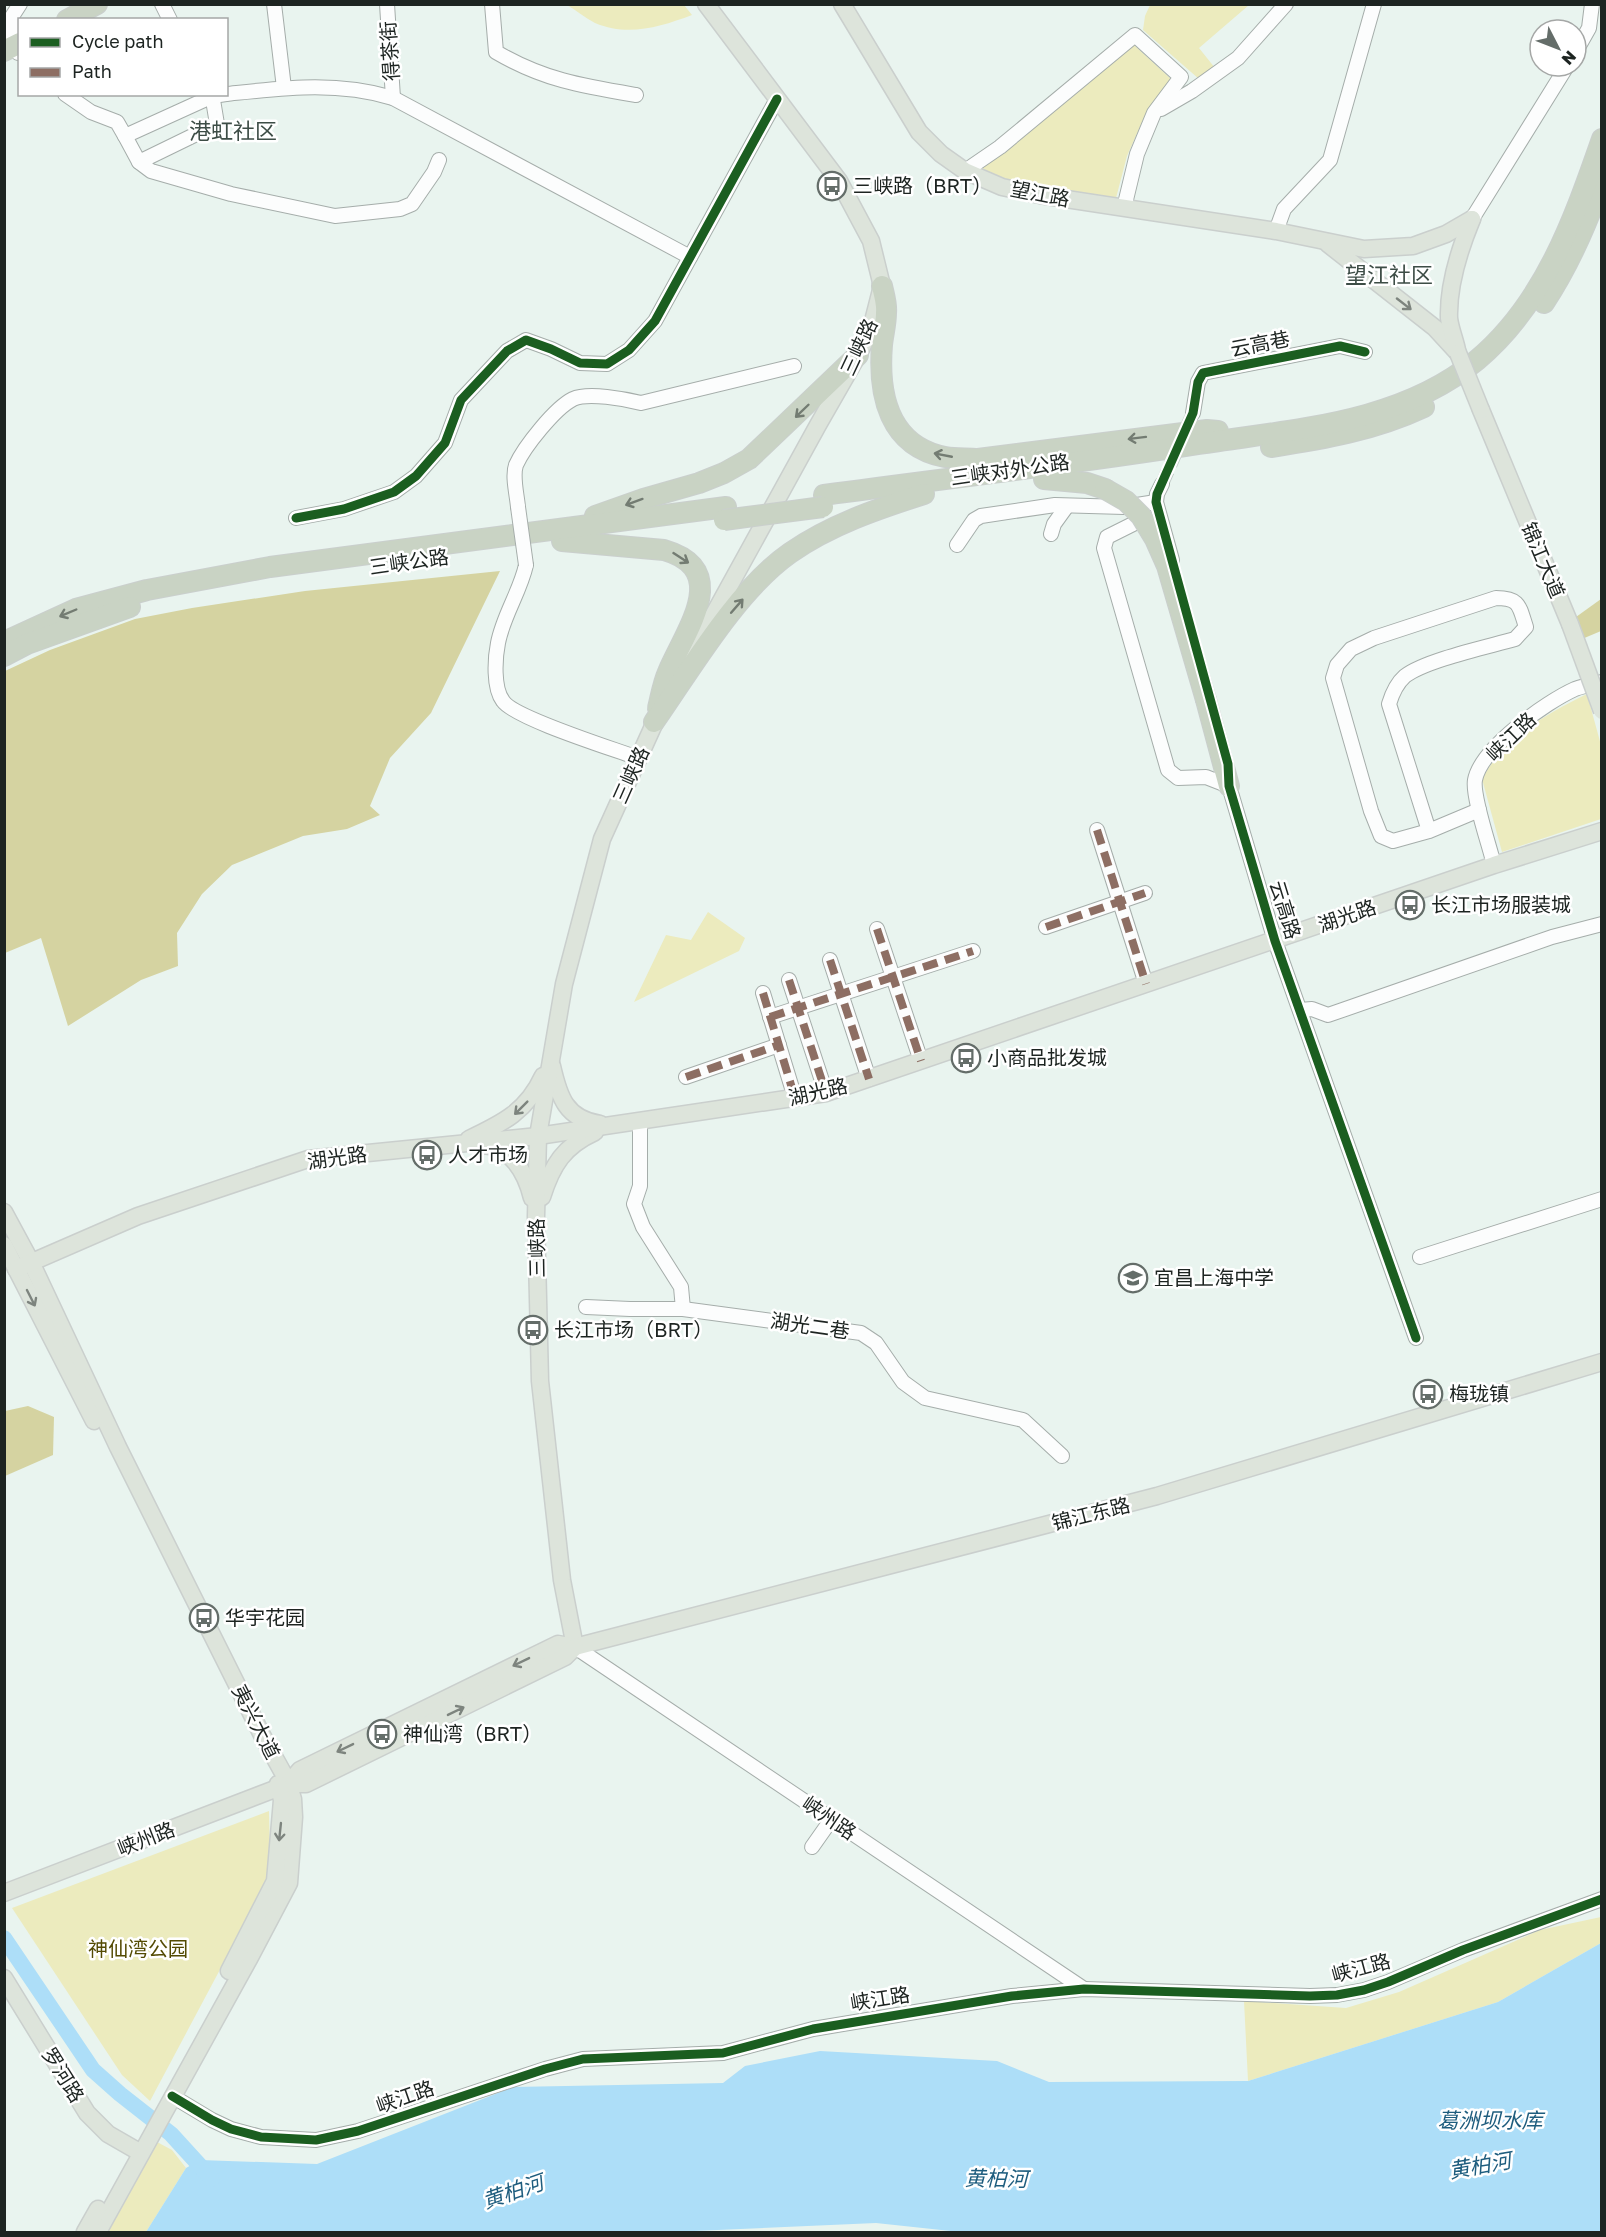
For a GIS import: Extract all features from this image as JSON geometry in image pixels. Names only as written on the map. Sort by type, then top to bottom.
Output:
[{"type":"highway","points":[[71,18],[97,4]]},
{"type":"highway","name":"三峡对外公路","points":[[823,501],[1337,423],[1373,414],[1415,398],[1449,380],[1477,360],[1506,332],[1536,293],[1556,259],[1602,139]]},
{"type":"highway","name":"三峡对外公路","points":[[823,501],[924,494],[1044,479],[1315,440],[1385,424],[1435,402],[1478,375],[1510,348],[1561,277],[1591,213],[1602,181]]},
{"type":"highway","points":[[882,286],[886,311],[882,347],[885,401],[897,429],[919,447],[932,453],[946,457],[978,459],[1207,430],[1253,436]]},
{"type":"highway","points":[[563,534],[643,499],[699,483],[750,459],[858,355]]},
{"type":"highway","points":[[1044,479],[1087,483],[1105,489],[1126,501],[1142,516],[1167,566],[1229,786]]},
{"type":"highway","points":[[654,722],[719,628],[774,566],[807,543],[841,524],[875,509],[924,494]]},
{"type":"highway","name":"三峡公路","points":[[4,642],[76,609],[147,590],[270,567],[563,534],[823,501]]},
{"type":"highway","points":[[563,534],[677,554],[688,562],[698,576],[701,599],[667,675],[654,722]]},
{"type":"highway","name":"三峡公路","points":[[4,656],[27,644],[125,609],[187,594],[563,534]]},
{"type":"main road","name":"三峡路","points":[[575,1647],[562,1580],[540,1381],[536,1216],[538,1136],[564,984],[602,839],[654,722],[858,355],[871,329],[882,286],[871,241],[839,181],[706,4]]},
{"type":"main road","name":"望江路","points":[[842,4],[919,132],[941,154],[965,171],[1002,187],[1276,231],[1364,249],[1413,246],[1446,234],[1472,219]]},
{"type":"main road","points":[[1458,353],[1449,319],[1461,244],[1472,219]]},
{"type":"main road","points":[[1446,234],[1461,244]]},
{"type":"main road","points":[[1325,242],[1435,328],[1458,353]]},
{"type":"main road","name":"锦江大道","points":[[1458,353],[1570,624],[1602,711]]},
{"type":"main road","name":"湖光路","points":[[24,1266],[138,1216],[308,1159],[538,1136],[826,1093],[1494,865],[1602,831]]},
{"type":"main road","points":[[551,1059],[557,1087],[568,1109],[585,1122],[610,1125]]},
{"type":"main road","points":[[458,1144],[497,1126],[520,1111],[536,1091],[551,1059]]},
{"type":"main road","points":[[536,1216],[547,1180],[559,1158],[578,1140],[610,1125]]},
{"type":"main road","points":[[458,1144],[489,1145],[512,1157],[527,1179],[536,1216]]},
{"type":"main road","name":"夷兴大道","points":[[4,1212],[24,1266],[262,1735],[284,1786],[293,1799],[294,1817],[289,1883],[244,1969],[166,2096],[98,2232]]},
{"type":"main road","name":"夷兴大道","points":[[4,1245],[24,1266]]},
{"type":"main road","name":"锦江东路","points":[[575,1647],[1157,1496],[1602,1362]]},
{"type":"main road","name":"峡州路","points":[[8,1892],[284,1786],[306,1784],[565,1657],[575,1647]]},
{"type":"main road","name":"罗河路","points":[[4,1978],[87,2113],[108,2134],[140,2144]]},
{"type":"main road","name":"夷兴大道","points":[[85,2232],[140,2144]]},
{"type":"street","points":[[14,49],[11,18],[20,4]]},
{"type":"street","points":[[162,4],[169,18]]},
{"type":"street","points":[[274,4],[284,88]]},
{"type":"street","name":"得茶街","points":[[387,4],[393,98]]},
{"type":"street","points":[[492,4],[496,52],[518,65],[555,80],[636,95]]},
{"type":"street","points":[[1154,113],[1192,92],[1239,58],[1286,4]]},
{"type":"street","points":[[1276,231],[1284,209],[1330,160],[1374,4]]},
{"type":"street","points":[[1588,30],[1592,4]]},
{"type":"street","points":[[965,171],[1000,147],[1135,34],[1181,77],[1154,113],[1137,154],[1124,208]]},
{"type":"street","points":[[1472,219],[1507,159],[1559,78]]},
{"type":"street","points":[[228,94],[298,86],[366,90],[393,98],[690,257]]},
{"type":"street","points":[[68,96],[91,112],[117,122],[139,162],[151,171],[222,191],[335,216],[400,209],[412,204],[440,160]]},
{"type":"street","points":[[126,136],[217,96]]},
{"type":"street","points":[[139,162],[217,124],[219,96]]},
{"type":"street","points":[[296,518],[344,509],[394,492],[416,476],[445,443],[461,400],[507,351],[526,340],[552,349],[580,363],[607,364],[629,350],[655,321],[777,99]]},
{"type":"street","name":"云高巷","points":[[1193,413],[1198,382],[1203,374],[1340,346],[1365,352]]},
{"type":"street","points":[[638,758],[538,722],[513,710],[502,701],[495,670],[498,640],[526,565],[515,467],[531,442],[559,409],[574,398],[627,399],[641,403],[794,366]]},
{"type":"street","points":[[957,545],[974,520],[981,516],[1054,505],[1124,507],[1156,502],[1162,484]]},
{"type":"street","name":"云高路","points":[[1156,502],[1228,764],[1229,786],[1275,941],[1416,1338]]},
{"type":"street","points":[[1051,534],[1054,524],[1067,506]]},
{"type":"street","points":[[1135,523],[1107,537],[1104,548],[1168,770],[1178,778],[1206,777],[1229,786]]},
{"type":"street","points":[[1429,831],[1389,704],[1392,693],[1403,677],[1420,667],[1515,639],[1522,634],[1526,627],[1519,605],[1510,598],[1496,598],[1374,638],[1351,649],[1337,665],[1333,678],[1371,811],[1381,836],[1393,841],[1429,831],[1479,810]]},
{"type":"street","name":"峡江路","points":[[1494,865],[1479,810],[1475,781],[1486,759],[1498,745],[1543,707],[1575,689],[1602,681]]},
{"type":"street","points":[[1097,830],[1146,984]]},
{"type":"street","points":[[1046,927],[1145,893]]},
{"type":"street","points":[[1300,1010],[1312,1009],[1328,1015],[1552,937],[1602,924]]},
{"type":"street","points":[[877,929],[921,1061]]},
{"type":"street","points":[[770,1017],[974,951]]},
{"type":"street","points":[[830,960],[868,1079]]},
{"type":"street","points":[[789,980],[826,1093]]},
{"type":"street","points":[[762,993],[795,1098]]},
{"type":"street","points":[[686,1077],[779,1045]]},
{"type":"street","points":[[640,1121],[640,1186],[634,1204],[643,1227],[681,1287],[683,1309]]},
{"type":"street","points":[[1420,1257],[1602,1199]]},
{"type":"street","name":"湖光二巷","points":[[586,1306],[683,1309],[861,1333],[876,1342],[903,1382],[925,1398],[1023,1420],[1062,1456]]},
{"type":"street","name":"峡州路","points":[[575,1647],[1084,1989]]},
{"type":"street","points":[[812,1847],[831,1820]]},
{"type":"street","name":"峡江路","points":[[166,2096],[231,2129],[261,2137],[316,2140],[358,2131],[545,2069],[582,2059],[723,2053],[813,2029],[1012,1996],[1084,1989],[1310,1996],[1337,1995],[1364,1990],[1463,1950],[1602,1899]]},
{"type":"green space","points":[[567,5],[684,5],[692,15],[644,29],[632,30],[595,23]]},
{"type":"green space","points":[[1150,5],[1249,5],[1199,48],[1215,68],[1199,79],[1143,30],[1145,16]]},
{"type":"green space","points":[[1134,45],[1171,79],[1147,111],[1127,156],[1116,198],[977,175],[975,172]]},
{"type":"green space","points":[[1587,694],[1601,745],[1601,819],[1502,852],[1482,779],[1502,751],[1528,728]]},
{"type":"green space","points":[[708,912],[745,938],[739,951],[634,1002],[666,935],[691,940]]},
{"type":"green space","name":"神仙湾公园","points":[[269,1811],[270,1854],[265,1885],[150,2101],[122,2075],[12,1908]]},
{"type":"green space","points":[[1601,1917],[1601,1943],[1498,2002],[1248,2081],[1244,2001],[1346,2008],[1399,1992],[1540,1930]]},
{"type":"green space","points":[[157,2142],[172,2150],[186,2168],[146,2232],[108,2232]]},
{"type":"shaded area","points":[[500,571],[431,713],[390,758],[370,806],[380,815],[347,829],[303,836],[232,865],[202,894],[177,933],[178,966],[141,980],[68,1026],[41,938],[5,953],[5,671],[50,650],[135,619],[305,591]]},
{"type":"shaded area","points":[[1601,599],[1601,631],[1582,639],[1576,617]]},
{"type":"shaded area","points":[[28,1406],[54,1417],[53,1455],[5,1476],[5,1411]]},
{"type":"water","name":"葛洲坝水库","points":[[1601,1943],[1601,2232],[960,2232],[876,2223],[671,2232],[146,2232],[186,2168],[200,2160],[317,2164],[513,2087],[723,2083],[745,2066],[820,2051],[997,2061],[1049,2082],[1248,2081],[1498,2002]]},
{"type":"waterway","points":[[4,1938],[93,2070],[171,2134],[212,2179]]},
{"type":"tunnel","points":[[1162,484],[1193,413]]},
{"type":"marked path","points":[[1097,830],[1146,984]]},
{"type":"marked path","points":[[1046,927],[1145,893]]},
{"type":"marked path","points":[[877,929],[921,1061]]},
{"type":"marked path","points":[[770,1017],[973,951]]},
{"type":"marked path","points":[[830,960],[869,1079]]},
{"type":"marked path","points":[[789,980],[826,1093]]},
{"type":"marked path","points":[[763,993],[795,1098]]},
{"type":"marked path","points":[[686,1077],[779,1045]]},
{"type":"cycle path","points":[[296,518],[344,509],[394,492],[416,476],[445,443],[461,400],[507,351],[526,340],[580,363],[607,364],[629,350],[655,321],[777,99]]},
{"type":"cycle path","points":[[1365,352],[1340,346],[1203,373],[1198,382],[1193,413],[1157,494],[1156,502],[1228,764],[1229,786],[1275,941],[1416,1338]]},
{"type":"cycle path","points":[[172,2096],[231,2129],[261,2137],[316,2140],[358,2131],[545,2069],[583,2059],[723,2053],[813,2029],[1012,1996],[1084,1989],[1310,1996],[1337,1995],[1364,1990],[1463,1950],[1602,1899]]},
{"type":"place","name":"三峡路（BRT）","points":[[832,186]]},
{"type":"place","name":"长江市场服装城","points":[[1410,905]]},
{"type":"place","name":"小商品批发城","points":[[966,1058]]},
{"type":"place","name":"人才市场","points":[[427,1155]]},
{"type":"place","name":"宜昌上海中学","points":[[1133,1278]]},
{"type":"place","name":"长江市场（BRT）","points":[[533,1330]]},
{"type":"place","name":"梅珑镇","points":[[1428,1394]]},
{"type":"place","name":"华宇花园","points":[[204,1618]]},
{"type":"place","name":"神仙湾（BRT）","points":[[382,1734]]},
{"type":"district","name":"港虹社区","points":[[233,131]]},
{"type":"district","name":"望江社区","points":[[1389,275]]},
{"type":"water label","name":"黄柏河","points":[[1480,2166]]},
{"type":"water label","name":"黄柏河","points":[[996,2179]]},
{"type":"water label","name":"黄柏河","points":[[513,2192]]}]
